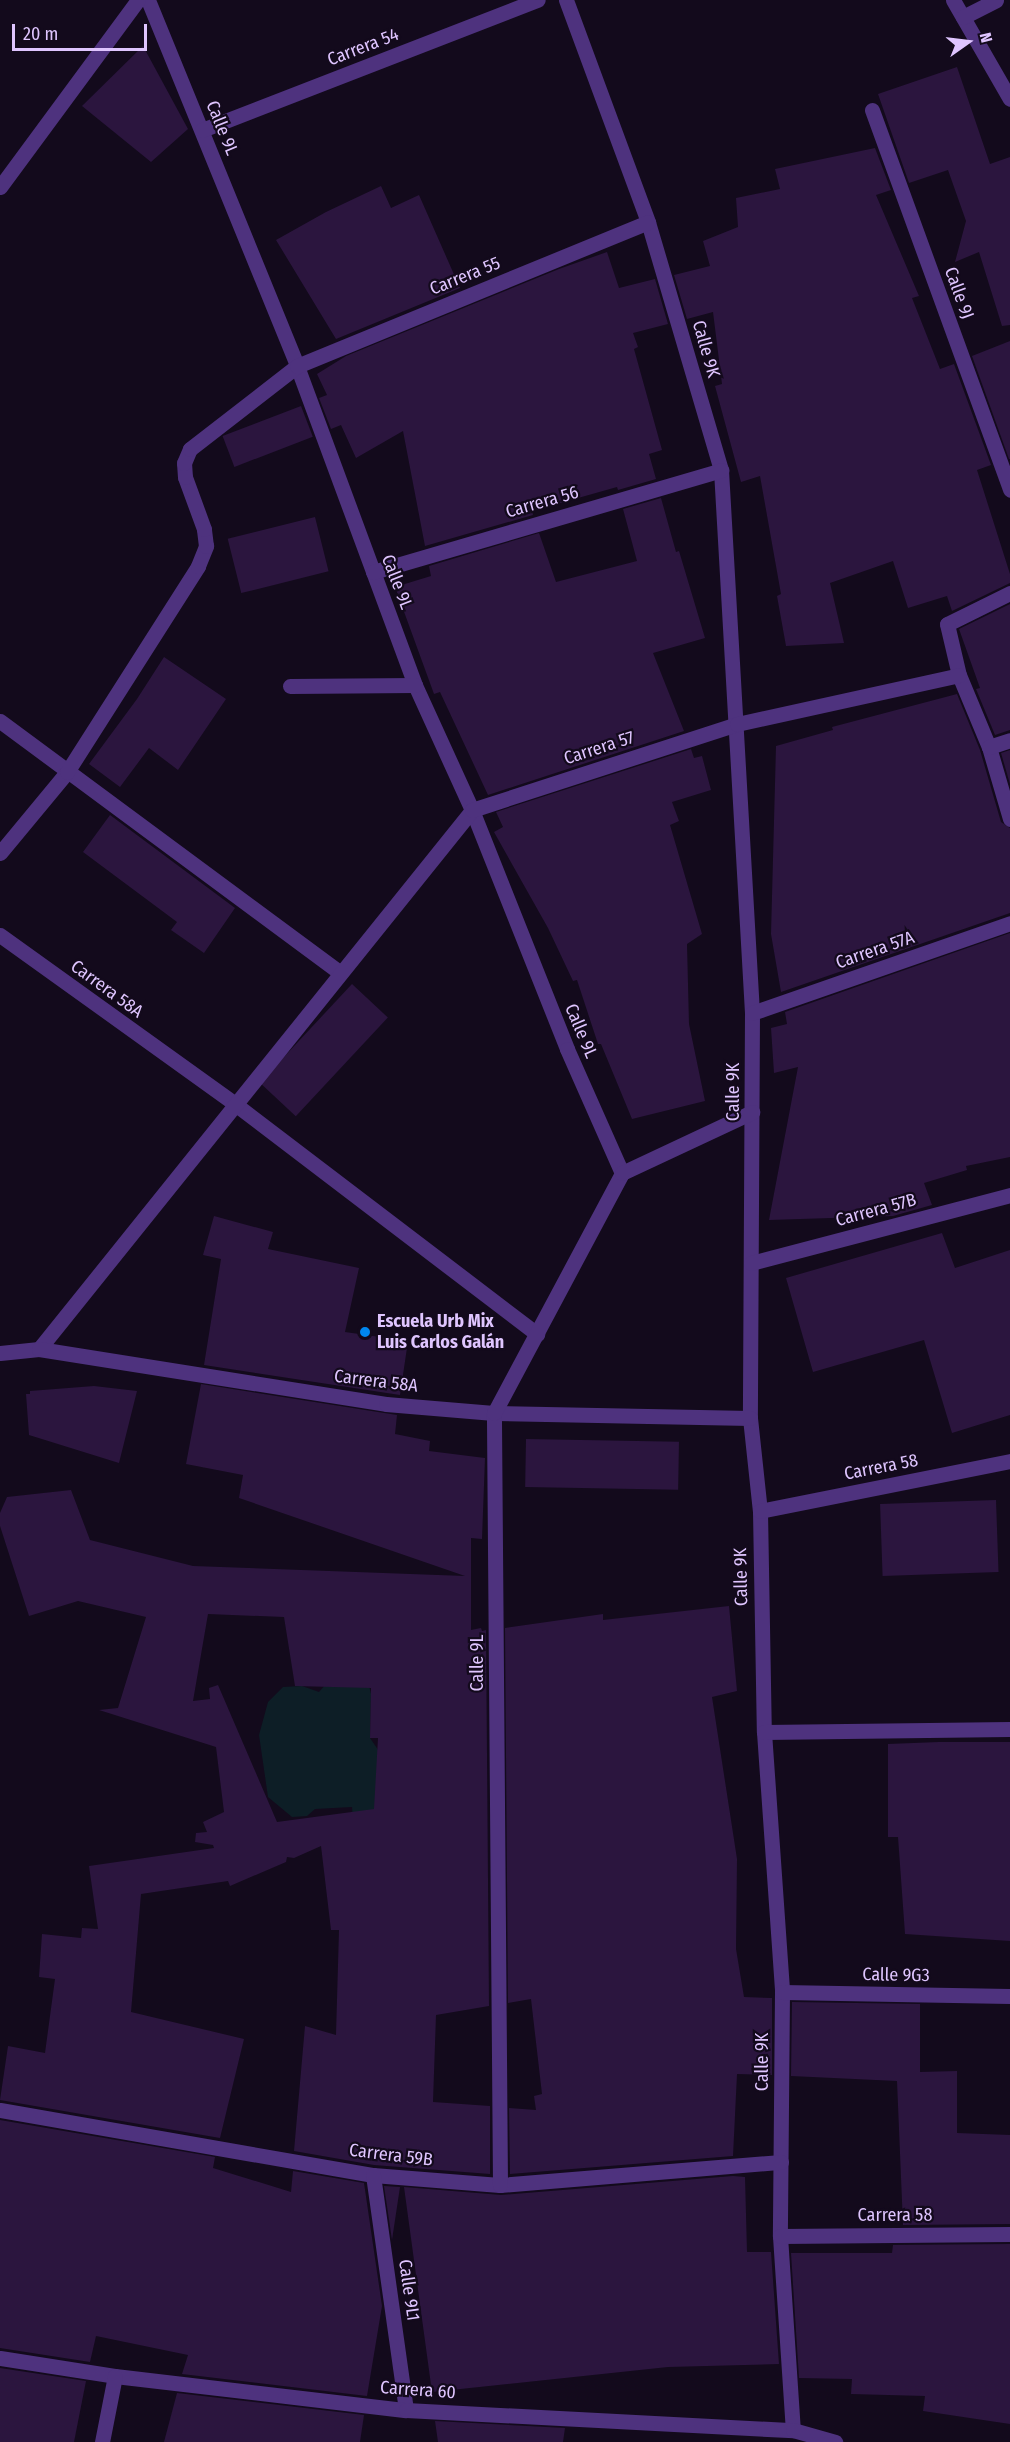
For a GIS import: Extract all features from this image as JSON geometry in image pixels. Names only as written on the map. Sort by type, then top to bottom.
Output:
[{"type":"street","points":[[0,187],[138,0]]},
{"type":"street","name":"Calle 9L","points":[[148,0],[297,366],[415,685],[472,810],[567,1049],[622,1173],[494,1413],[501,2185]]},
{"type":"street","name":"Carrera 54","points":[[202,130],[538,0]]},
{"type":"street","name":"Calle 9K","points":[[566,0],[648,222],[722,470],[752,1013],[750,1418],[760,1511],[764,1732],[782,1992],[780,2235],[793,2430]]},
{"type":"street","points":[[953,0],[1010,99]]},
{"type":"street","points":[[963,17],[996,0]]},
{"type":"street","name":"Calle 9J","points":[[872,110],[1010,490]]},
{"type":"street","name":"Carrera 55","points":[[0,853],[67,772],[198,566],[206,546],[204,529],[185,477],[184,463],[190,449],[297,366],[648,222]]},
{"type":"street","name":"Carrera 56","points":[[373,572],[722,470]]},
{"type":"street","points":[[1010,593],[947,624],[958,675],[989,747],[1010,819]]},
{"type":"street","points":[[737,724],[958,675]]},
{"type":"street","points":[[290,686],[415,685]]},
{"type":"street","points":[[0,721],[340,973]]},
{"type":"street","name":"Carrera 57","points":[[472,810],[737,724]]},
{"type":"street","points":[[989,747],[1010,740]]},
{"type":"street","points":[[39,1349],[472,810]]},
{"type":"street","name":"Carrera 57A","points":[[752,1013],[1010,922]]},
{"type":"street","name":"Carrera 58A","points":[[0,935],[235,1104],[537,1334]]},
{"type":"street","points":[[622,1173],[752,1112]]},
{"type":"street","name":"Carrera 57B","points":[[752,1263],[1010,1196]]},
{"type":"street","name":"Carrera 58A","points":[[0,1353],[39,1349],[386,1404],[494,1413],[750,1418]]},
{"type":"street","name":"Carrera 58","points":[[760,1511],[1010,1461]]},
{"type":"street","points":[[764,1732],[1010,1729]]},
{"type":"street","name":"Calle 9G3","points":[[782,1992],[1010,1996]]},
{"type":"street","name":"Carrera 59B","points":[[0,2110],[373,2175],[501,2185],[781,2162]]},
{"type":"street","name":"Calle 9L1","points":[[373,2175],[406,2410]]},
{"type":"street","name":"Carrera 58","points":[[780,2235],[1010,2234]]},
{"type":"street","name":"Carrera 60","points":[[0,2358],[116,2376],[406,2410],[793,2430],[834,2442]]},
{"type":"street","points":[[102,2442],[116,2376]]},
{"type":"shaded area","points":[[365,1668],[371,1694],[370,1738],[415,1804],[356,1867],[352,1807],[315,1809],[307,1816],[292,1817],[268,1797],[259,1735],[268,1702],[283,1687],[302,1686],[319,1692],[331,1678]]},
{"type":"building","points":[[143,46],[188,129],[151,162],[82,106]]},
{"type":"building","points":[[957,67],[990,164],[1010,157],[1010,325],[1002,326],[979,252],[955,262],[966,221],[948,170],[909,183],[878,94]]},
{"type":"building","points":[[875,148],[891,190],[876,195],[919,296],[912,298],[940,369],[954,364],[991,465],[977,470],[1010,574],[1010,583],[952,611],[947,596],[908,608],[893,561],[830,583],[844,643],[786,646],[777,596],[781,594],[760,476],[741,482],[715,386],[722,384],[713,312],[687,319],[674,275],[710,266],[703,241],[738,227],[736,198],[780,189],[775,169]]},
{"type":"building","points":[[381,186],[391,208],[419,195],[460,288],[336,339],[276,240],[326,212]]},
{"type":"building","points":[[607,252],[619,288],[655,279],[668,324],[633,333],[638,347],[634,349],[662,450],[649,454],[656,479],[618,490],[617,487],[532,511],[533,515],[425,546],[403,431],[356,458],[341,425],[331,429],[319,398],[327,395],[317,374],[346,356],[559,269]]},
{"type":"building","points":[[1010,341],[1010,459],[1009,459],[972,356]]},
{"type":"building","points":[[301,406],[313,437],[234,467],[223,436]]},
{"type":"building","points":[[661,498],[676,552],[679,551],[705,638],[653,653],[684,731],[488,795],[440,692],[434,694],[395,587],[431,576],[429,566],[539,533],[556,582],[637,561],[623,509]]},
{"type":"building","points":[[315,517],[329,571],[241,593],[228,539]]},
{"type":"building","points":[[1010,604],[1010,730],[995,735],[976,689],[980,688],[959,629]]},
{"type":"building","points":[[164,657],[226,699],[178,770],[149,748],[120,787],[89,764],[137,699]]},
{"type":"building","points":[[957,694],[980,750],[1001,822],[1010,828],[1010,913],[781,992],[771,934],[776,746],[833,730],[832,727]]},
{"type":"building","points":[[691,749],[694,758],[702,756],[711,790],[672,802],[679,821],[670,825],[702,934],[687,944],[689,1024],[705,1101],[632,1119],[601,1044],[598,1044],[577,980],[573,981],[548,928],[494,832],[503,827],[496,812]]},
{"type":"building","points":[[1010,750],[1010,784],[1001,753]]},
{"type":"building","points":[[110,815],[235,908],[204,953],[171,930],[177,922],[83,852]]},
{"type":"building","points":[[1010,933],[1010,1157],[966,1166],[967,1170],[924,1183],[932,1205],[893,1216],[769,1220],[798,1067],[774,1073],[771,1028],[787,1024],[785,1012]]},
{"type":"building","points":[[352,984],[388,1017],[296,1116],[260,1083]]},
{"type":"building","points":[[214,1216],[273,1232],[268,1249],[359,1268],[345,1332],[408,1341],[400,1395],[204,1365],[221,1259],[203,1255]]},
{"type":"building","points":[[942,1233],[955,1268],[1010,1250],[1010,1415],[952,1433],[924,1340],[813,1372],[786,1278]]},
{"type":"building","points":[[201,1384],[397,1415],[395,1434],[430,1441],[429,1451],[485,1458],[482,1539],[471,1538],[471,1630],[481,1628],[482,1631],[486,1630],[489,2006],[436,2015],[433,2102],[490,2106],[490,2174],[374,2165],[294,2151],[305,2026],[336,2035],[339,1930],[331,1930],[321,1846],[294,1858],[287,1857],[286,1862],[230,1886],[228,1881],[141,1894],[131,2012],[244,2039],[220,2138],[0,2100],[8,2046],[45,2053],[55,1979],[39,1977],[42,1934],[81,1938],[82,1928],[98,1929],[89,1866],[214,1848],[213,1845],[195,1842],[196,1833],[207,1832],[203,1822],[224,1812],[216,1747],[99,1710],[118,1708],[146,1617],[78,1601],[29,1616],[0,1526],[0,1513],[7,1497],[71,1490],[90,1540],[193,1566],[465,1576],[239,1498],[243,1475],[186,1464]],"holes":[[[208,1614],[284,1617],[295,1686],[371,1688],[370,1738],[378,1738],[374,1809],[277,1822],[218,1685],[209,1688],[210,1699],[193,1701]]]},
{"type":"building","points":[[94,1386],[137,1391],[119,1463],[29,1435],[26,1394],[30,1394],[30,1391]]},
{"type":"building","points":[[526,1439],[679,1442],[678,1490],[525,1487]]},
{"type":"building","points":[[996,1500],[999,1572],[883,1576],[880,1504]]},
{"type":"building","points":[[729,1606],[737,1691],[712,1697],[737,1859],[736,1949],[744,1997],[772,1998],[772,2075],[737,2074],[733,2156],[510,2174],[509,2108],[536,2110],[534,2096],[542,2094],[531,1999],[508,2003],[505,1628],[603,1614],[603,1620]]},
{"type":"building","points":[[1010,1742],[1010,1941],[905,1934],[898,1837],[888,1837],[888,1744]]},
{"type":"building","points":[[792,2002],[920,2004],[920,2072],[957,2071],[957,2133],[1010,2135],[1010,2224],[903,2225],[897,2081],[791,2076]]},
{"type":"building","points":[[0,2120],[215,2157],[213,2168],[291,2192],[293,2171],[364,2183],[382,2306],[367,2396],[182,2374],[188,2355],[96,2336],[90,2362],[0,2348]]},
{"type":"building","points":[[733,2176],[745,2177],[747,2252],[771,2252],[779,2364],[668,2367],[432,2392],[404,2187],[501,2195]]},
{"type":"building","points":[[384,2186],[400,2187],[392,2240]]},
{"type":"building","points":[[1010,2244],[1010,2424],[923,2411],[925,2396],[851,2394],[852,2379],[799,2378],[791,2253],[892,2253],[893,2245]]},
{"type":"building","points":[[0,2368],[86,2381],[74,2442],[0,2442]]},
{"type":"building","points":[[177,2393],[364,2415],[360,2442],[164,2442]]},
{"type":"building","points":[[435,2421],[565,2428],[563,2442],[438,2442]]},
{"type":"place","name":"Escuela Urb Mix Luis Carlos Galán","points":[[365,1332]]}]
